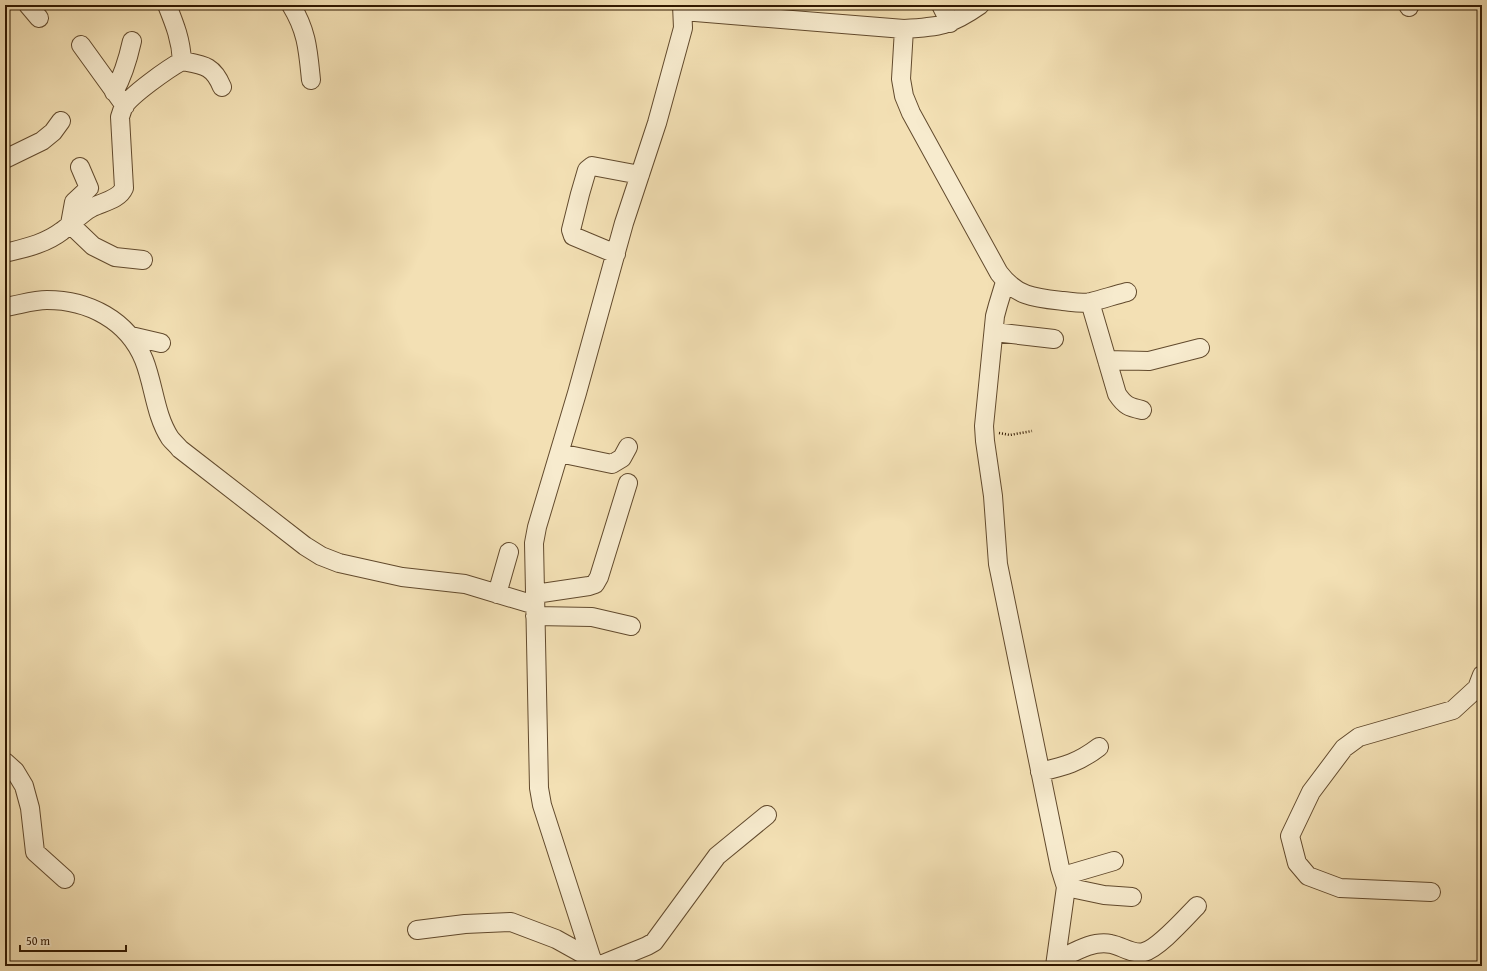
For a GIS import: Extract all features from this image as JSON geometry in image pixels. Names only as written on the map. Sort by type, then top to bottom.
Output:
[{"type":"street","points":[[167,5],[178,34],[181,46],[182,61]]},
{"type":"street","points":[[291,5],[300,19],[308,44],[310,80]]},
{"type":"street","points":[[941,5],[950,23]]},
{"type":"street","points":[[595,964],[542,805],[539,788],[534,543],[537,527],[616,254],[657,122],[683,28],[682,8],[788,12],[904,28],[934,27],[950,23],[964,16],[980,5]]},
{"type":"street","points":[[904,28],[901,79],[904,96],[915,120],[998,274],[1014,290],[1038,299],[1080,303],[1090,302],[1127,292]]},
{"type":"street","points":[[114,92],[120,82],[127,63],[132,41]]},
{"type":"street","points":[[81,45],[124,106]]},
{"type":"street","points":[[5,253],[37,245],[50,239],[90,208],[122,193],[124,188],[120,117],[124,106],[164,72],[182,61],[205,66],[217,76],[222,87]]},
{"type":"street","points":[[5,159],[42,141],[53,132],[60,121]]},
{"type":"street","points":[[616,254],[573,236],[571,230],[587,170],[592,166],[640,175]]},
{"type":"street","points":[[70,224],[74,202],[89,188],[80,167]]},
{"type":"street","points":[[70,224],[93,246],[115,257],[142,260]]},
{"type":"street","points":[[1005,282],[998,305],[994,332],[984,430],[993,496],[998,564],[1064,882],[1056,963]]},
{"type":"street","points":[[5,307],[45,300],[67,301],[90,307],[114,320],[131,336],[144,359],[163,423],[170,438],[180,449],[305,546],[321,556],[339,564],[402,577],[465,584],[535,605],[631,626]]},
{"type":"street","points":[[1090,302],[1118,394],[1122,402],[1129,407],[1142,410]]},
{"type":"street","points":[[994,332],[1054,339]]},
{"type":"street","points":[[131,336],[161,343]]},
{"type":"street","points":[[1107,360],[1149,361],[1200,348]]},
{"type":"street","points":[[559,453],[612,464],[622,458],[628,447]]},
{"type":"street","points":[[535,605],[594,584],[599,578],[628,483]]},
{"type":"street","points":[[497,594],[509,552]]},
{"type":"street","points":[[1431,892],[1340,888],[1308,876],[1297,863],[1290,836],[1311,792],[1344,748],[1359,737],[1453,710],[1477,688],[1482,675]]},
{"type":"street","points":[[1040,772],[1068,765],[1086,757],[1098,747]]},
{"type":"street","points":[[5,762],[15,771],[24,786],[30,808],[35,852],[65,879]]},
{"type":"street","points":[[595,964],[647,946],[654,942],[717,856],[767,815]]},
{"type":"street","points":[[1064,882],[1114,861]]},
{"type":"street","points":[[1064,882],[1104,895],[1132,897]]},
{"type":"street","points":[[1056,963],[1091,945],[1110,944],[1137,952],[1145,952],[1166,937],[1197,906]]},
{"type":"street","points":[[417,930],[465,924],[511,922],[556,938],[595,964]]},
{"type":"path","points":[[984,430],[1010,435],[1032,430]]}]
